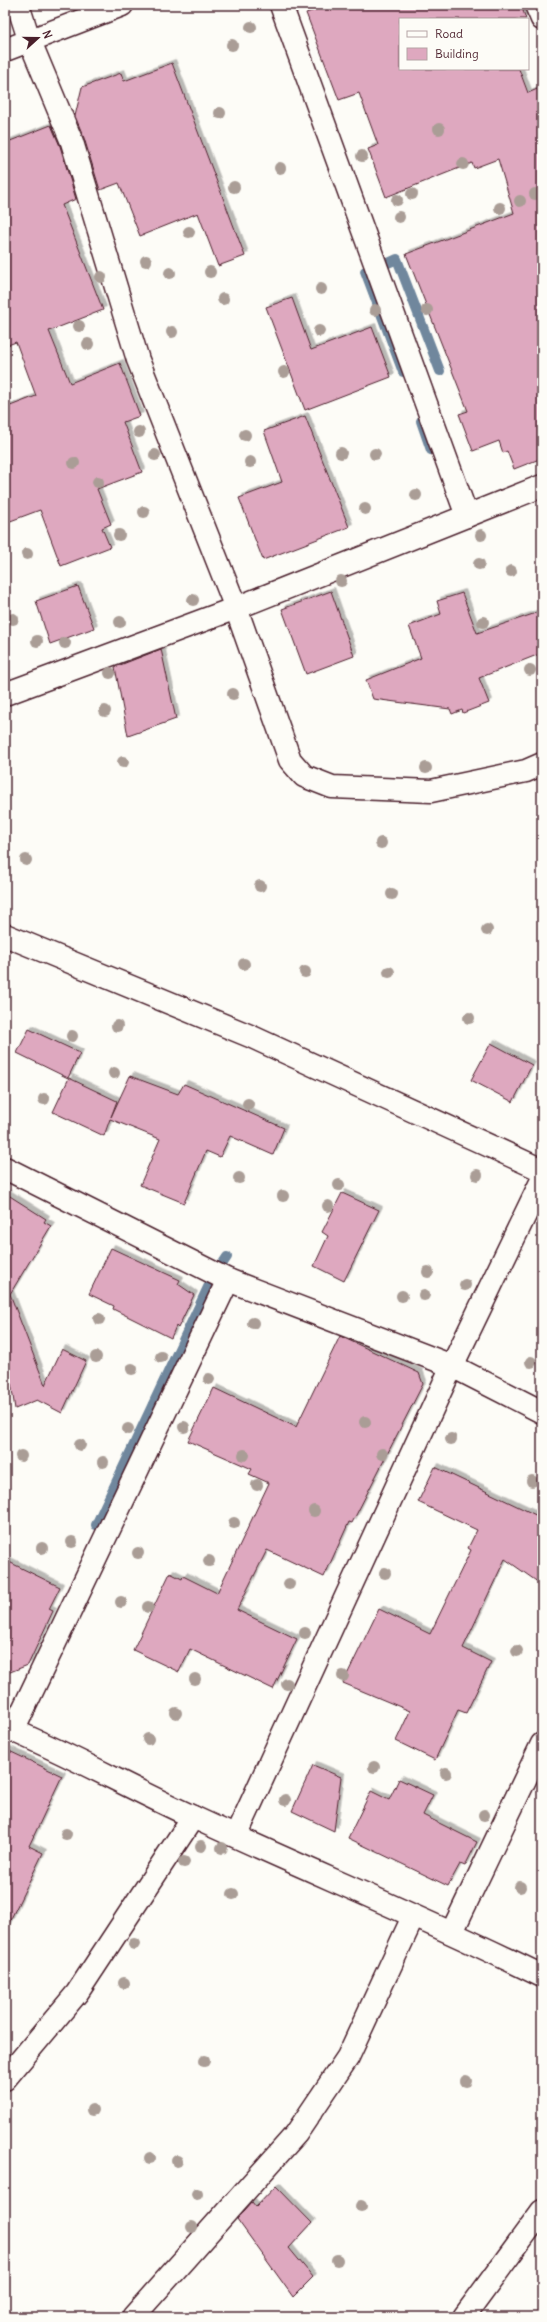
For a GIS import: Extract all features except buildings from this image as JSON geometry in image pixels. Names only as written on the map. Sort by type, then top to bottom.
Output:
[{"type":"street","points":[[18,5],[29,39],[72,142],[138,360],[236,608],[290,760],[304,776],[332,787],[431,791],[526,771],[542,764]]},
{"type":"street","points":[[5,50],[29,39],[122,5]]},
{"type":"street","points":[[281,5],[467,516]]},
{"type":"street","points":[[536,5],[542,19]]},
{"type":"street","points":[[6,691],[236,608],[542,486]]},
{"type":"street","points":[[5,935],[250,1036],[542,1170]]},
{"type":"street","points":[[5,1168],[228,1280],[452,1366],[542,1412]]},
{"type":"street","points":[[236,1836],[452,1366],[542,1180]]},
{"type":"street","points":[[228,1280],[9,1729],[193,1817],[413,1917],[452,1932],[542,1976]]},
{"type":"street","points":[[452,1932],[542,1744]]},
{"type":"street","points":[[5,2079],[77,1992],[193,1817]]},
{"type":"street","points":[[133,2317],[296,2134],[348,2057],[413,1917]]},
{"type":"street","points":[[464,2317],[542,2211]]},
{"type":"waterway","points":[[386,264],[397,259],[440,371]]},
{"type":"waterway","points":[[375,268],[365,271],[403,372]]},
{"type":"waterway","points":[[421,421],[431,450]]},
{"type":"waterway","points":[[96,1525],[211,1281],[227,1257]]}]
